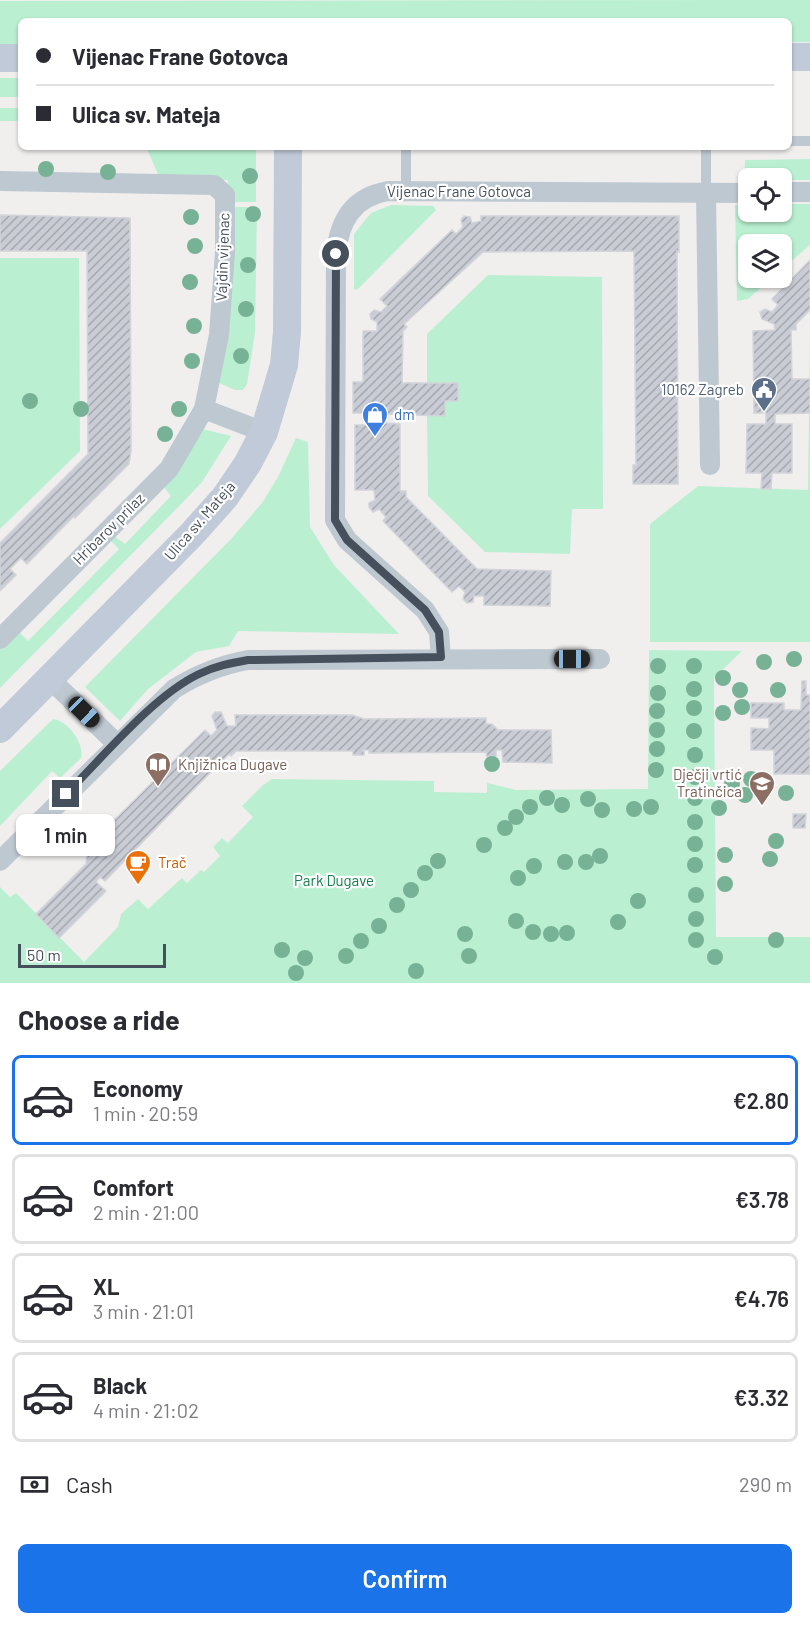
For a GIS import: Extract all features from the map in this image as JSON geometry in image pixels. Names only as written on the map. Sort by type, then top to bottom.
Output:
[{"type":"street","points":[[792,57],[810,57]]},
{"type":"street","points":[[0,58],[18,58]]},
{"type":"street","name":"Ulica sv. Mateja","points":[[0,729],[225,497],[248,463],[264,432],[284,364],[288,332],[288,150]]},
{"type":"street","name":"Vajdin vijenac","points":[[0,181],[214,185],[225,195],[219,335],[204,410]]},
{"type":"street","name":"Vijenac Frane Gotovca","points":[[441,657],[439,632],[425,610],[347,540],[335,520],[337,239],[350,211],[372,194],[406,190],[738,192]]},
{"type":"street","points":[[792,192],[810,192]]},
{"type":"street","points":[[706,193],[710,465]]},
{"type":"street","points":[[204,410],[264,432]]},
{"type":"street","name":"Hribarov prilaz","points":[[0,639],[169,469],[204,410]]},
{"type":"street","points":[[0,861],[116,743],[174,689],[199,674],[222,665],[248,660],[441,657],[600,659]]},
{"type":"street","points":[[50,680],[116,743]]},
{"type":"lane","points":[[792,141],[810,141]]},
{"type":"lane","points":[[406,150],[406,190]]},
{"type":"lane","points":[[706,150],[706,193]]},
{"type":"green space","points":[[810,0],[810,42],[792,42],[792,18],[18,18],[18,45],[0,45],[0,1]]},
{"type":"green space","points":[[0,78],[18,78],[18,97],[0,97]]},
{"type":"green space","points":[[0,108],[18,108],[18,121],[0,121]]},
{"type":"green space","points":[[147,150],[256,150],[256,202],[228,202],[228,180],[171,181],[158,174]]},
{"type":"green space","points":[[810,159],[810,180],[792,180],[792,168],[745,168],[745,160]]},
{"type":"green space","points":[[792,204],[810,204],[810,245],[792,260],[792,234],[738,234],[738,288],[761,288],[748,299],[737,301],[735,205],[738,205],[738,222],[792,222]]},
{"type":"green space","points":[[391,205],[433,206],[436,210],[358,289],[354,290],[354,234],[371,213]]},
{"type":"green space","points":[[229,207],[257,207],[255,333],[247,384],[243,390],[235,390],[217,382]]},
{"type":"green space","points":[[0,258],[79,258],[80,451],[0,529]]},
{"type":"green space","points":[[488,275],[602,277],[603,509],[572,509],[570,554],[485,552],[428,496],[427,416],[445,416],[445,401],[427,383],[427,334]]},
{"type":"green space","points":[[810,334],[810,642],[650,642],[650,524],[698,486],[808,490]]},
{"type":"green space","points":[[202,429],[231,436],[202,482],[0,688],[0,647],[17,630],[28,641],[119,549],[110,540],[114,536],[125,544],[171,496],[163,486]]},
{"type":"green space","points":[[296,438],[308,442],[310,527],[334,565],[399,634],[238,631],[229,646],[196,652],[148,689],[120,721],[85,687],[231,539],[262,503],[278,477]]},
{"type":"green space","name":"Park Dugave","points":[[649,650],[742,651],[714,678],[716,937],[810,937],[810,983],[0,983],[0,887],[10,897],[16,893],[84,962],[118,927],[121,914],[138,899],[148,909],[182,878],[187,883],[201,870],[204,872],[220,856],[213,847],[222,838],[228,843],[253,817],[242,806],[272,779],[434,781],[434,792],[487,793],[487,783],[516,790],[648,789]]},
{"type":"green space","points":[[53,719],[64,723],[74,733],[82,752],[81,758],[60,778],[52,771],[0,826],[0,771]]},
{"type":"building","points":[[0,215],[130,218],[131,451],[129,464],[75,518],[74,516],[27,564],[21,558],[10,569],[16,575],[0,591],[0,543],[88,454],[87,251],[0,251]]},
{"type":"building","points":[[464,216],[470,217],[472,223],[481,221],[481,216],[679,216],[679,252],[677,251],[678,484],[633,484],[633,465],[636,465],[634,251],[483,252],[404,324],[407,327],[403,331],[402,383],[458,383],[458,401],[445,401],[445,416],[386,414],[386,423],[400,424],[400,491],[406,491],[406,497],[477,569],[551,571],[550,606],[484,605],[484,596],[474,596],[473,602],[467,603],[463,599],[465,592],[459,586],[452,592],[383,521],[386,517],[379,509],[373,512],[369,503],[375,500],[374,490],[355,490],[355,425],[376,425],[376,413],[353,413],[353,382],[363,382],[363,331],[377,331],[377,322],[371,319],[370,314],[374,310],[381,312],[387,306],[380,299],[452,230],[456,234],[463,227],[461,220]]},
{"type":"building","points":[[810,260],[810,310],[796,324],[796,330],[791,330],[792,379],[810,379],[810,413],[775,414],[775,424],[792,424],[792,473],[772,473],[771,489],[761,489],[762,473],[746,473],[747,424],[766,424],[766,413],[754,413],[753,331],[775,330],[774,324],[762,319],[760,312],[765,309],[772,312],[778,305],[772,299],[783,288],[792,288],[792,278]]},
{"type":"building","points":[[802,681],[806,681],[806,695],[810,695],[810,774],[774,774],[774,750],[751,750],[751,728],[769,729],[769,718],[751,718],[751,703],[784,703],[784,710],[801,710]]},
{"type":"building","points":[[215,712],[221,712],[227,726],[236,726],[235,715],[352,715],[364,719],[486,718],[486,724],[492,724],[498,730],[551,730],[552,763],[503,762],[502,750],[496,750],[496,756],[487,757],[486,752],[369,753],[369,750],[364,750],[364,755],[353,755],[353,751],[236,751],[231,756],[229,754],[105,881],[100,877],[96,882],[106,891],[59,938],[36,914],[86,864],[90,852],[87,847],[205,730],[211,736],[217,730],[212,716]]},
{"type":"building","points":[[793,814],[806,814],[805,828],[793,828]]},
{"type":"place","name":"10162 Zagreb","points":[[764,413]]},
{"type":"place","name":"dm","points":[[375,438]]},
{"type":"place","name":"Knjižnica Dugave","points":[[158,788]]},
{"type":"place","name":"Dječji vrtić Tratinčica","points":[[762,807]]},
{"type":"place","name":"Trač","points":[[138,886]]},
{"type":"route","points":[[66,794],[131,728],[174,689],[199,674],[222,665],[248,660],[441,657],[439,632],[425,610],[347,540],[339,531],[335,520],[336,254]]}]
